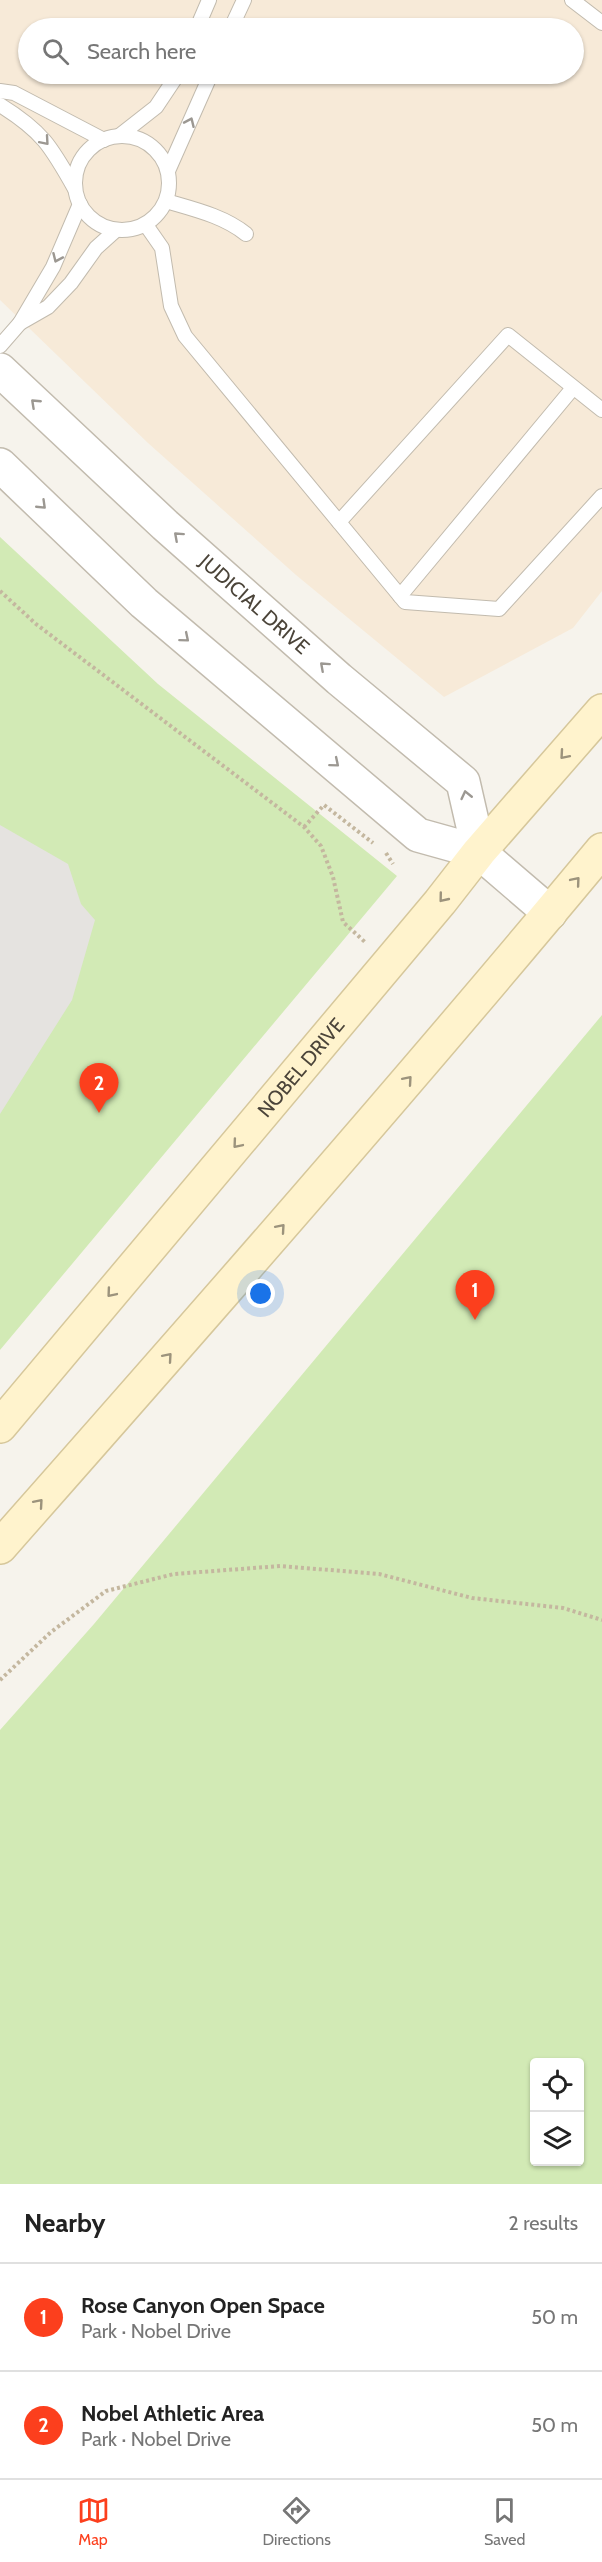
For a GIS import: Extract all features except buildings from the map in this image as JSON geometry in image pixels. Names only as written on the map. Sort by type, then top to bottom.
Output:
[{"type":"main road","name":"NOBEL DRIVE","points":[[0,1426],[390,962],[479,852],[602,711]]},
{"type":"main road","points":[[0,1547],[243,1272],[602,850]]},
{"type":"street","name":"JUDICIAL DRIVE","points":[[0,370],[165,525],[339,679],[463,782],[479,852]]},
{"type":"street","points":[[0,465],[144,603],[418,835],[479,852],[550,913]]},
{"type":"lane","points":[[201,18],[209,0]]},
{"type":"lane","points":[[236,18],[244,0]]},
{"type":"lane","points":[[572,0],[602,23]]},
{"type":"lane","points":[[119,136],[156,107],[171,84]]},
{"type":"lane","points":[[168,171],[207,84]]},
{"type":"lane","points":[[0,91],[14,93],[104,140]]},
{"type":"lane","points":[[0,105],[28,122],[48,144],[75,190],[80,204],[89,217],[101,226],[116,230],[131,230],[146,225],[158,215],[166,201],[170,187],[168,171],[161,157],[150,145],[135,138],[119,136],[104,140],[91,148],[81,160],[76,174],[75,190]]},
{"type":"lane","points":[[166,201],[209,215],[246,234]]},
{"type":"lane","points":[[0,346],[20,323],[53,267],[80,204]]},
{"type":"lane","points":[[146,225],[162,248],[171,306],[185,336],[405,602],[499,609],[602,496]]},
{"type":"lane","points":[[20,323],[48,307],[71,283],[96,248],[116,230]]},
{"type":"lane","points":[[339,522],[508,335],[602,410]]},
{"type":"lane","points":[[400,596],[573,388]]},
{"type":"path","points":[[0,591],[36,624],[304,828],[321,846],[333,877],[344,922],[390,962]]},
{"type":"path","points":[[304,828],[324,805],[387,853],[393,864]]},
{"type":"path","points":[[0,1680],[51,1632],[106,1592],[174,1574],[280,1566],[379,1574],[472,1598],[563,1608],[602,1620]]},
{"type":"shaded area","points":[[0,0],[602,0],[602,591],[573,628],[444,697],[296,575],[148,443],[0,300]]},
{"type":"shaded area","points":[[0,825],[68,864],[81,904],[95,920],[72,1000],[0,1114]]},
{"type":"green space","points":[[0,537],[158,684],[397,876],[0,1350]]},
{"type":"green space","points":[[602,1015],[602,2184],[0,2184],[0,1730],[94,1624]]},
{"type":"place","name":"Nobel Athletic Area","points":[[99,1113]]},
{"type":"place","name":"Rose Canyon Open Space","points":[[475,1320]]}]
